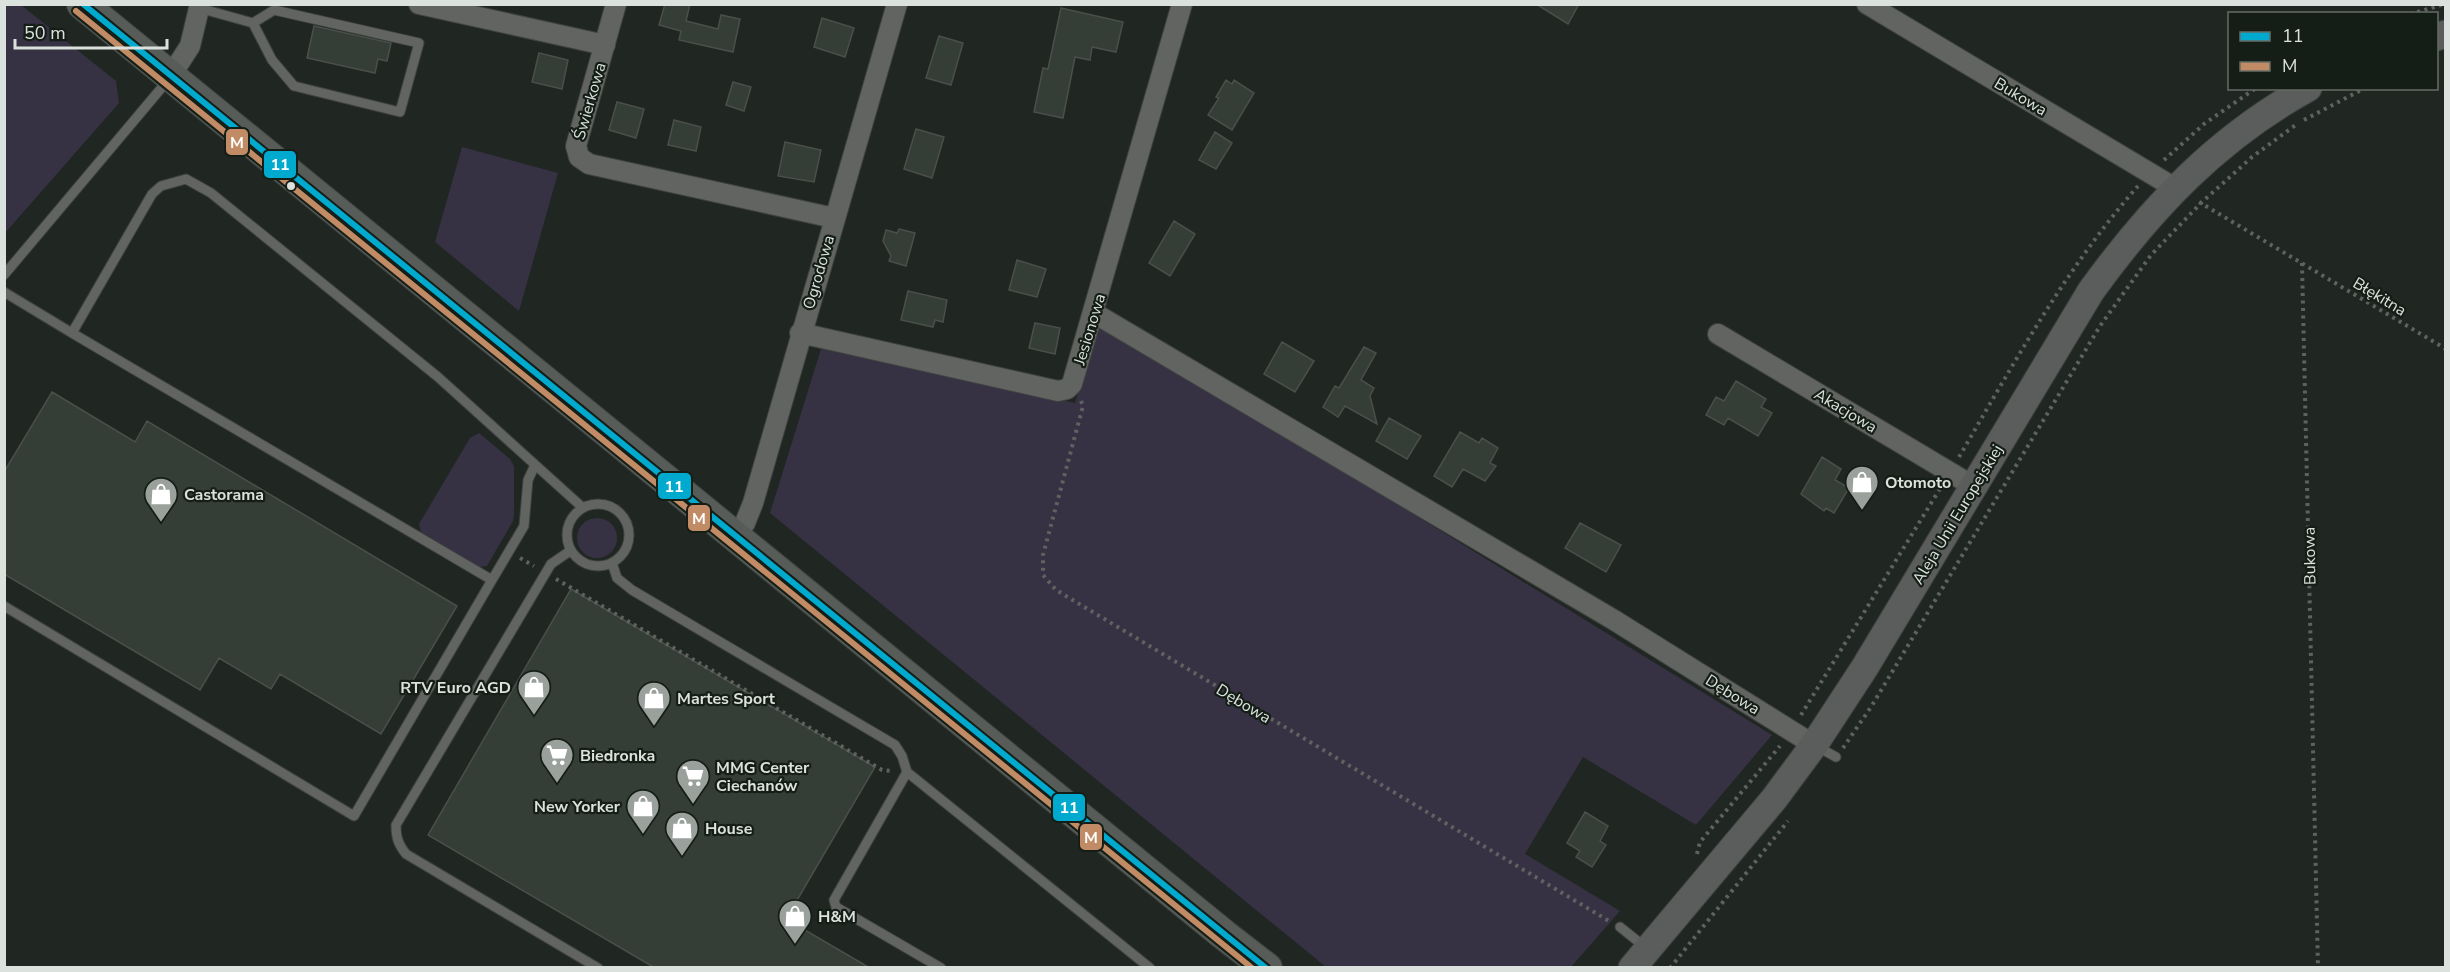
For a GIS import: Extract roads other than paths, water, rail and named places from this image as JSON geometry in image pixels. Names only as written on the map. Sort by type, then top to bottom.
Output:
[{"type":"main road","points":[[82,4],[735,538],[1268,968]]},
{"type":"main road","name":"Aleja Unii Europejskiej","points":[[1639,958],[1774,799],[1825,751],[1865,667],[2091,291],[2124,246],[2175,188],[2206,159],[2240,132],[2305,90]]},
{"type":"street","name":"Świerkowa","points":[[419,4],[605,45],[576,146],[579,157],[589,164],[834,218]]},
{"type":"street","points":[[605,45],[616,4]]},
{"type":"street","name":"Ogrodowa","points":[[735,538],[745,523],[753,503],[800,333],[897,4]]},
{"type":"street","name":"Jesionowa","points":[[800,333],[1058,391],[1067,389],[1072,384],[1094,313],[1182,4]]},
{"type":"street","name":"Bukowa","points":[[1867,4],[2175,188]]},
{"type":"street","points":[[170,78],[190,46],[199,6]]},
{"type":"street","name":"Dębowa","points":[[1094,313],[1604,614],[1825,751]]},
{"type":"street","name":"Akacjowa","points":[[1718,334],[1973,486]]},
{"type":"lane","points":[[199,6],[253,23],[272,60],[294,86],[400,112],[419,43],[274,10],[253,23]]},
{"type":"lane","points":[[4,275],[170,78]]},
{"type":"lane","points":[[72,333],[152,194],[161,186],[186,178],[212,193],[438,376],[582,507]]},
{"type":"lane","points":[[4,292],[492,580]]},
{"type":"lane","points":[[4,606],[354,816],[524,526],[528,480],[536,465]]},
{"type":"lane","points":[[594,503],[607,505],[618,510],[626,520],[629,533],[628,545],[612,564],[596,567],[581,562],[570,550],[566,538],[567,526],[573,515],[582,507],[594,503]]},
{"type":"lane","points":[[570,550],[551,564],[396,825],[396,836],[399,846],[406,854],[598,968]]},
{"type":"lane","points":[[612,564],[617,578],[632,590],[895,746],[902,756],[907,772],[1150,968]]},
{"type":"lane","points":[[907,772],[834,900],[836,907],[941,968]]},
{"type":"lane","points":[[1620,927],[1639,958]]},
{"type":"place","name":"Otomoto","points":[[1862,511]]},
{"type":"place","name":"Castorama","points":[[161,523]]},
{"type":"place","name":"RTV Euro AGD","points":[[534,716]]},
{"type":"place","name":"Martes Sport","points":[[654,727]]},
{"type":"place","name":"Biedronka","points":[[557,784]]},
{"type":"place","name":"MMG Center Ciechanów","points":[[693,805]]},
{"type":"place","name":"New Yorker","points":[[643,835]]},
{"type":"place","name":"House","points":[[682,857]]},
{"type":"place","name":"H&M","points":[[795,945]]}]
